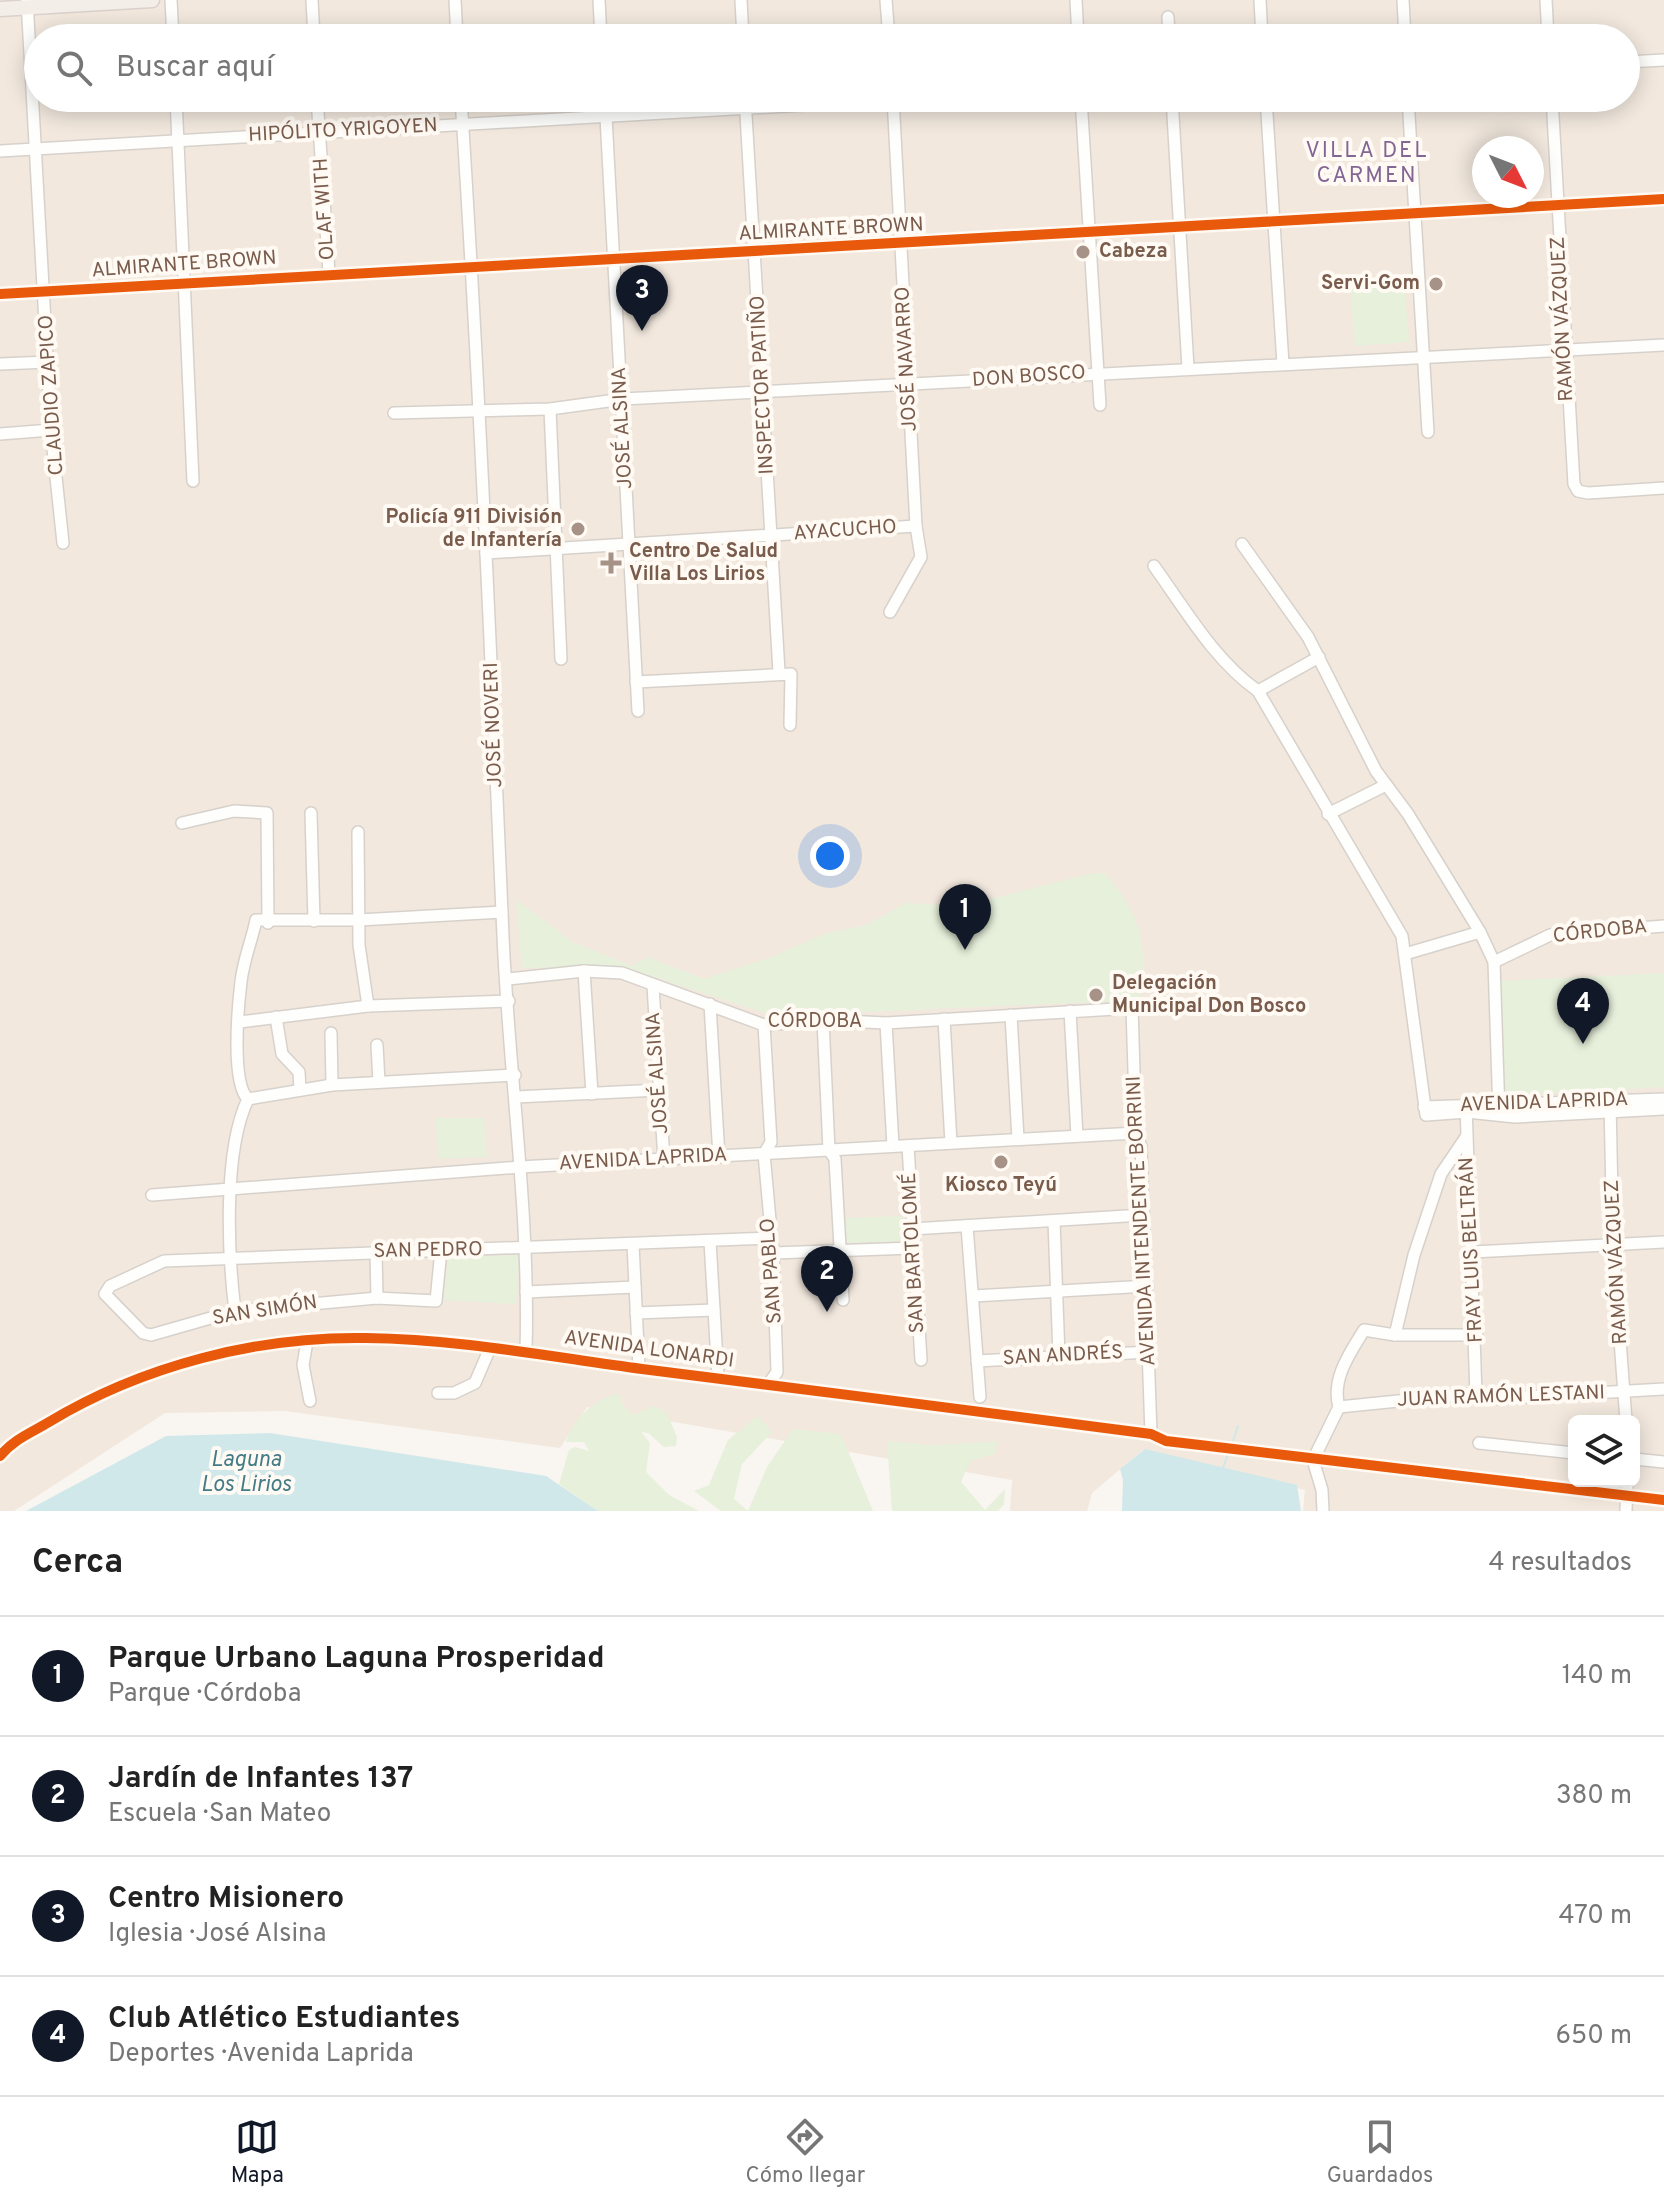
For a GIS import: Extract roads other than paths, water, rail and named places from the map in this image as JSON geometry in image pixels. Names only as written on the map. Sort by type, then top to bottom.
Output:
[{"type":"main road","points":[[0,9],[28,4],[152,0]]},
{"type":"street","points":[[171,0],[172,24]]},
{"type":"street","points":[[312,0],[313,24]]},
{"type":"street","points":[[455,0],[456,24]]},
{"type":"street","points":[[599,0],[600,24]]},
{"type":"street","points":[[741,0],[742,24]]},
{"type":"street","points":[[886,0],[888,24]]},
{"type":"street","points":[[1076,0],[1077,24]]},
{"type":"street","points":[[1260,0],[1261,24]]},
{"type":"street","points":[[1403,0],[1404,24]]},
{"type":"street","points":[[1546,0],[1547,24]]},
{"type":"street","name":"CLAUDIO ZAPICO","points":[[28,4],[29,24]]},
{"type":"street","points":[[1168,17],[1168,24]]},
{"type":"street","points":[[1640,61],[1664,60]]},
{"type":"street","name":"CLAUDIO ZAPICO","points":[[34,112],[51,430],[63,543]]},
{"type":"street","points":[[177,112],[193,481]]},
{"type":"street","name":"OLAF WITH","points":[[318,112],[329,273]]},
{"type":"street","name":"JOSÉ NOVERI","points":[[462,112],[502,912],[525,1249],[526,1352]]},
{"type":"street","name":"JOSÉ ALSINA","points":[[606,112],[638,711]]},
{"type":"street","name":"HIPÓLITO YRIGOYEN","points":[[0,151],[606,118],[666,112]]},
{"type":"street","name":"INSPECTOR PATIÑO","points":[[746,112],[771,535],[790,725]]},
{"type":"street","name":"JOSÉ NAVARRO","points":[[890,612],[921,557],[916,526],[894,112]]},
{"type":"street","points":[[1082,112],[1100,405]]},
{"type":"street","points":[[1173,112],[1188,368]]},
{"type":"street","points":[[1267,112],[1283,364]]},
{"type":"street","points":[[1409,112],[1421,357],[1428,432]]},
{"type":"street","name":"RAMÓN VÁZQUEZ","points":[[1553,112],[1574,484],[1578,491],[1664,488]]},
{"type":"street","name":"ALMIRANTE BROWN","points":[[0,294],[1664,199]]},
{"type":"street","name":"DON BOSCO","points":[[394,413],[550,409],[623,399],[1664,345]]},
{"type":"street","points":[[0,364],[48,362]]},
{"type":"street","points":[[550,409],[561,659]]},
{"type":"street","points":[[0,434],[51,430]]},
{"type":"street","name":"AYACUCHO","points":[[486,553],[916,526]]},
{"type":"street","points":[[1242,544],[1319,657],[1386,785],[1408,814],[1480,932],[1494,962],[1499,1109]]},
{"type":"street","points":[[1154,566],[1217,652],[1242,680],[1258,691],[1402,936],[1405,954],[1480,932]]},
{"type":"street","points":[[1258,691],[1319,657]]},
{"type":"street","points":[[636,682],[785,673]]},
{"type":"street","points":[[1328,814],[1386,785]]},
{"type":"street","points":[[182,823],[234,811],[267,813],[268,923]]},
{"type":"street","points":[[311,813],[314,921]]},
{"type":"street","points":[[358,832],[359,945],[368,1006]]},
{"type":"street","points":[[248,1099],[240,1092],[237,1074],[241,980],[256,920],[268,923],[502,912]]},
{"type":"street","name":"CÓRDOBA","points":[[1494,962],[1550,935],[1664,926]]},
{"type":"street","name":"AVENIDA LAPRIDA","points":[[1405,954],[1425,1111],[1499,1109],[1515,1117],[1664,1099]]},
{"type":"street","points":[[584,971],[592,1094]]},
{"type":"street","name":"CÓRDOBA","points":[[508,979],[584,971],[622,973],[764,1025],[823,1020],[886,1023],[1132,1008]]},
{"type":"street","name":"JOSÉ ALSINA","points":[[653,986],[664,1160]]},
{"type":"street","points":[[240,1022],[368,1006],[509,1001]]},
{"type":"street","points":[[710,1004],[719,1157]]},
{"type":"street","name":"AVENIDA INTENDENTE BORRINI","points":[[1132,1008],[1136,1133],[1141,1147],[1148,1286],[1151,1434]]},
{"type":"street","points":[[1070,1011],[1077,1136]]},
{"type":"street","points":[[1011,1015],[1018,1139]]},
{"type":"street","points":[[276,1017],[282,1054],[299,1072],[300,1090]]},
{"type":"street","points":[[944,1019],[951,1143]]},
{"type":"street","points":[[823,1020],[829,1150],[835,1159],[843,1300]]},
{"type":"street","name":"SAN BARTOLOMÉ","points":[[886,1023],[893,1146]]},
{"type":"street","name":"SAN PABLO","points":[[764,1025],[771,1142],[764,1154],[773,1253],[777,1372],[768,1385]]},
{"type":"street","points":[[331,1033],[332,1085]]},
{"type":"street","points":[[377,1045],[379,1082]]},
{"type":"street","points":[[248,1099],[332,1085],[515,1075]]},
{"type":"street","points":[[516,1097],[659,1090]]},
{"type":"street","points":[[235,1311],[229,1258],[230,1186],[248,1099]]},
{"type":"street","name":"RAMÓN VÁZQUEZ","points":[[1610,1107],[1613,1245],[1626,1415]]},
{"type":"street","name":"AVENIDA LAPRIDA","points":[[1610,1107],[1664,1109]]},
{"type":"street","name":"FRAY LUIS BELTRÁN","points":[[1466,1108],[1477,1335],[1476,1395]]},
{"type":"street","name":"AVENIDA LAPRIDA","points":[[152,1195],[230,1186],[520,1167],[1136,1133]]},
{"type":"street","points":[[1395,1335],[1414,1255],[1441,1174],[1466,1136]]},
{"type":"street","name":"SAN BARTOLOMÉ","points":[[908,1146],[921,1360]]},
{"type":"street","points":[[912,1229],[1143,1215]]},
{"type":"street","points":[[1054,1221],[1059,1356]]},
{"type":"street","points":[[967,1226],[980,1397]]},
{"type":"street","name":"SAN PEDRO","points":[[109,1302],[105,1294],[110,1286],[164,1261],[770,1238]]},
{"type":"street","points":[[710,1241],[718,1378]]},
{"type":"street","points":[[1473,1252],[1664,1242]]},
{"type":"street","points":[[633,1244],[639,1368]]},
{"type":"street","points":[[773,1253],[913,1248]]},
{"type":"street","name":"SAN SIMÓN","points":[[109,1302],[143,1333],[151,1335],[235,1311],[377,1298],[436,1301],[441,1250]]},
{"type":"street","points":[[376,1252],[377,1298]]},
{"type":"street","points":[[973,1296],[1148,1286]]},
{"type":"street","points":[[526,1292],[635,1287]]},
{"type":"street","points":[[636,1313],[714,1310]]},
{"type":"street","points":[[1323,1511],[1322,1490],[1313,1460],[1339,1407],[1336,1398],[1344,1362],[1364,1330],[1395,1335],[1477,1335]]},
{"type":"street","name":"AVENIDA LONARDI","points":[[0,1456],[11,1442],[111,1388],[227,1352],[307,1341],[367,1338],[526,1352],[1151,1434],[1166,1441],[1664,1500]]},
{"type":"street","points":[[307,1341],[303,1365],[310,1401]]},
{"type":"street","points":[[438,1393],[454,1393],[475,1383],[490,1348]]},
{"type":"street","name":"SAN ANDRÉS","points":[[977,1361],[1149,1352]]},
{"type":"street","name":"JUAN RAMÓN LESTANI","points":[[1339,1407],[1476,1395],[1490,1399],[1664,1389]]},
{"type":"street","points":[[1479,1443],[1568,1452]]},
{"type":"street","points":[[1640,1460],[1664,1462]]},
{"type":"street","points":[[1626,1511],[1627,1487]]},
{"type":"water","name":"Laguna Los Lirios","points":[[270,1433],[546,1476],[598,1511],[26,1511],[166,1436]]},
{"type":"water","points":[[1145,1449],[1297,1485],[1301,1511],[1122,1511],[1123,1480],[1120,1469]]},
{"type":"waterway","points":[[1232,1444],[1238,1426]]},
{"type":"waterway","points":[[1223,1468],[1228,1454]]},
{"type":"place","name":"Cabeza","points":[[1083,252]]},
{"type":"place","name":"Servi-Gom","points":[[1436,284]]},
{"type":"place","name":"Centro Misionero","points":[[642,331]]},
{"type":"place","name":"Policía 911 División de Infantería","points":[[578,529]]},
{"type":"place","name":"Centro De Salud Villa Los Lirios","points":[[611,563]]},
{"type":"place","name":"Parque Urbano Laguna Prosperidad","points":[[965,950]]},
{"type":"place","name":"Delegación Municipal Don Bosco","points":[[1096,995]]},
{"type":"place","name":"Club Atlético Estudiantes","points":[[1583,1044]]},
{"type":"place","name":"Kiosco Teyú","points":[[1001,1162]]},
{"type":"place","name":"Jardín de Infantes 137","points":[[827,1312]]},
{"type":"district","name":"VILLA DEL CARMEN","points":[[1367,164]]}]
